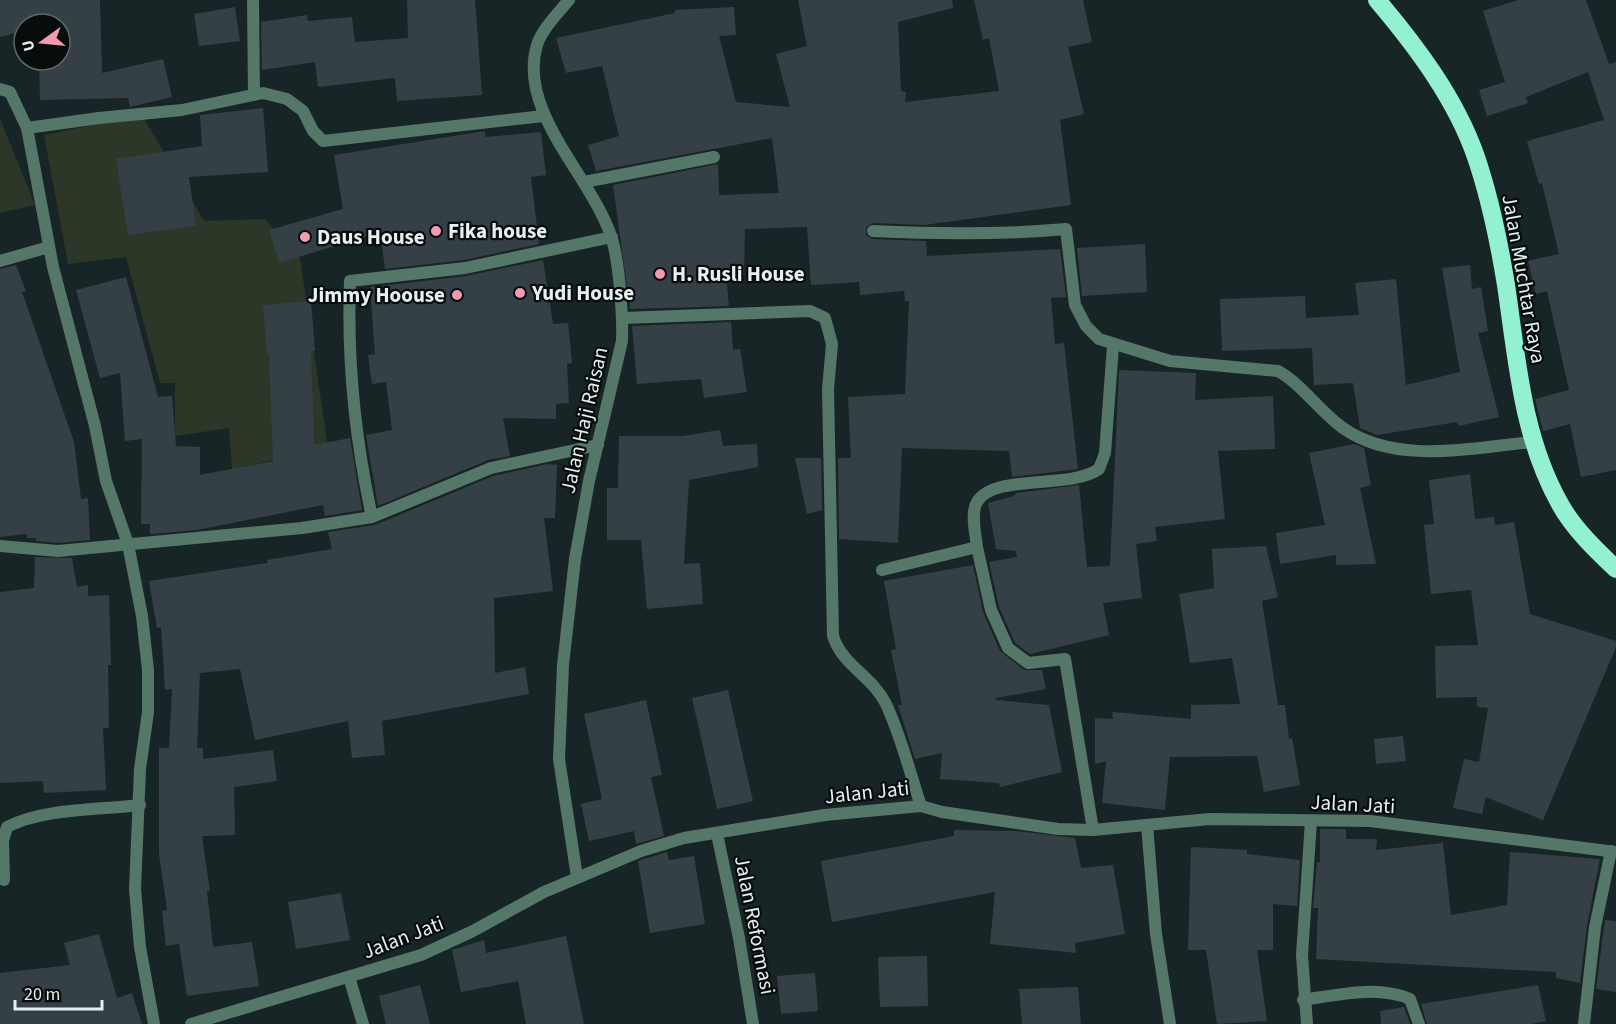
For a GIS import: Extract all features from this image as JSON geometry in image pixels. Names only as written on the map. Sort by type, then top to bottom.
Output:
[{"type":"highway","name":"Jalan Muchtar Raya","points":[[1377,0],[1443,91],[1461,123],[1475,156],[1498,242],[1516,360],[1534,442],[1549,484],[1561,506],[1616,569]]},
{"type":"street","points":[[253,0],[254,96]]},
{"type":"street","name":"Jalan Haji Raisan","points":[[569,0],[537,44],[534,74],[543,116],[584,182],[612,237],[622,318],[622,341],[575,559],[563,664],[559,759],[577,877]]},
{"type":"street","points":[[0,89],[10,92],[27,128],[49,247],[95,426],[106,481],[128,544],[142,616],[148,670],[148,712],[140,769],[135,889],[140,947],[154,1024]]},
{"type":"street","points":[[27,128],[182,110],[263,93],[286,99],[303,111],[313,131],[323,141],[543,116]]},
{"type":"street","points":[[584,182],[714,157]]},
{"type":"street","points":[[873,231],[934,234],[1023,233],[1066,229],[1075,305],[1086,326],[1099,339],[1113,346],[1170,361],[1278,371],[1293,380],[1318,408],[1344,429],[1376,445],[1430,451],[1534,442]]},
{"type":"street","points":[[372,517],[354,407],[348,327],[350,281],[465,268],[612,237]]},
{"type":"street","points":[[0,261],[49,247]]},
{"type":"street","points":[[622,318],[810,311],[825,318],[832,344],[828,389],[833,636],[842,655],[870,680],[886,704],[921,806]]},
{"type":"street","points":[[1093,830],[1065,659],[1028,663],[1008,648],[991,610],[977,547],[974,513],[977,501],[993,488],[1076,479],[1099,469],[1106,453],[1113,346]]},
{"type":"street","points":[[0,546],[58,551],[302,528],[372,517],[491,468],[598,445]]},
{"type":"street","points":[[882,570],[977,547]]},
{"type":"street","points":[[4,880],[3,841],[8,827],[22,819],[140,805]]},
{"type":"street","name":"Jalan Jati","points":[[191,1024],[421,955],[577,877],[641,851],[684,838],[825,815],[921,806],[942,812],[1058,829],[1093,830],[1210,819],[1370,821],[1613,851]]},
{"type":"street","points":[[1307,1024],[1303,1000],[1303,920],[1311,821]]},
{"type":"street","points":[[1147,825],[1156,934],[1170,1024]]},
{"type":"street","name":"Jalan Reformasi","points":[[717,834],[739,938],[753,1024]]},
{"type":"street","points":[[1584,1024],[1595,927],[1613,851]]},
{"type":"street","points":[[349,977],[363,1024]]},
{"type":"street","points":[[1303,1000],[1364,993],[1395,993],[1410,999],[1419,1024]]},
{"type":"green space","points":[[142,115],[204,221],[265,219],[300,258],[328,448],[232,469],[229,428],[175,436],[175,383],[160,383],[126,257],[68,264],[44,135]]},
{"type":"green space","points":[[0,119],[35,205],[0,213]]},
{"type":"building","points":[[0,0],[100,0],[102,73],[163,59],[172,97],[130,107],[128,98],[40,100],[39,72],[72,72],[72,12],[12,12],[12,34],[0,37]]},
{"type":"building","points":[[407,0],[475,0],[482,95],[397,101],[395,78],[318,87],[315,62],[262,70],[261,22],[307,15],[308,21],[352,17],[355,42],[408,38]]},
{"type":"building","points":[[798,0],[952,0],[953,8],[898,22],[901,91],[906,92],[905,102],[999,91],[989,38],[983,40],[974,0],[1083,0],[1092,42],[1068,47],[1084,114],[1060,120],[1071,205],[924,225],[873,223],[866,227],[866,235],[872,239],[926,241],[927,256],[1060,249],[1066,297],[1051,298],[1055,344],[1064,343],[1078,469],[1012,477],[1009,451],[902,448],[898,543],[839,539],[838,458],[851,458],[848,397],[905,394],[909,301],[905,301],[904,291],[860,295],[859,282],[811,285],[807,227],[745,229],[744,275],[726,275],[729,306],[630,309],[613,185],[718,164],[719,195],[779,193],[772,138],[596,171],[588,145],[619,136],[602,66],[566,73],[556,38],[675,13],[675,10],[734,7],[736,35],[719,36],[736,102],[790,107],[776,54],[807,46]]},
{"type":"building","points":[[1518,0],[1586,0],[1609,64],[1616,62],[1616,470],[1581,477],[1570,424],[1543,431],[1535,399],[1569,390],[1547,291],[1536,294],[1528,261],[1559,254],[1542,183],[1539,184],[1527,141],[1604,120],[1588,72],[1526,97],[1528,103],[1487,116],[1479,90],[1505,82],[1483,11]]},
{"type":"building","points":[[235,7],[240,41],[199,46],[194,14]]},
{"type":"building","points":[[263,108],[268,172],[189,177],[196,226],[128,235],[116,159],[202,146],[200,115]]},
{"type":"building","points":[[485,131],[485,137],[541,132],[546,175],[531,177],[539,244],[464,260],[385,269],[380,232],[279,263],[269,230],[343,209],[334,155]]},
{"type":"building","points":[[1145,244],[1147,292],[1082,296],[1077,248]]},
{"type":"building","points":[[543,260],[553,324],[568,323],[572,363],[567,364],[569,403],[556,404],[556,419],[503,418],[510,456],[488,460],[378,506],[366,435],[392,430],[386,382],[372,384],[368,355],[375,354],[370,287],[466,276]]},
{"type":"building","points":[[16,265],[26,291],[22,292],[74,442],[81,499],[88,498],[90,540],[58,543],[36,541],[36,538],[27,538],[27,534],[0,537],[0,269]]},
{"type":"building","points":[[1470,265],[1472,289],[1481,287],[1488,331],[1478,333],[1499,417],[1459,426],[1457,422],[1377,435],[1360,428],[1353,383],[1314,385],[1312,348],[1222,351],[1220,299],[1305,296],[1306,318],[1359,315],[1355,283],[1396,279],[1406,385],[1460,372],[1442,268]]},
{"type":"building","points":[[126,277],[158,397],[172,396],[176,446],[200,447],[200,475],[273,461],[269,354],[267,354],[263,305],[311,301],[315,351],[311,351],[314,445],[350,438],[362,510],[325,516],[323,505],[197,530],[150,534],[150,524],[141,524],[142,439],[125,441],[120,373],[100,378],[76,290]]},
{"type":"building","points":[[731,322],[733,350],[740,349],[747,392],[704,398],[701,379],[637,384],[632,326]]},
{"type":"building","points":[[1119,370],[1196,373],[1195,400],[1273,396],[1275,449],[1218,451],[1225,519],[1155,527],[1157,541],[1136,544],[1142,598],[1103,603],[1109,635],[1030,654],[1015,643],[999,607],[989,562],[1017,557],[1016,551],[996,549],[988,503],[1014,496],[1016,493],[1079,485],[1087,567],[1110,566]]},
{"type":"building","points":[[720,430],[723,446],[757,444],[758,467],[689,480],[684,564],[700,563],[703,604],[647,609],[641,540],[607,540],[607,488],[618,488],[619,436],[683,436]]},
{"type":"building","points":[[1354,444],[1364,448],[1371,485],[1360,488],[1376,564],[1336,565],[1336,555],[1280,564],[1276,533],[1325,525],[1309,453]]},
{"type":"building","points":[[795,458],[821,458],[822,510],[807,514]]},
{"type":"building","points":[[547,464],[557,465],[555,518],[544,518],[553,591],[494,598],[495,673],[525,667],[529,694],[382,721],[385,755],[352,758],[348,721],[255,740],[240,669],[200,673],[197,748],[203,748],[203,759],[273,750],[277,781],[234,787],[235,835],[202,836],[210,891],[207,891],[213,947],[252,942],[259,986],[187,996],[179,944],[166,946],[162,911],[167,910],[159,854],[159,748],[169,748],[172,689],[165,690],[161,627],[157,628],[149,581],[268,563],[267,560],[332,549],[328,532],[375,525],[493,476]]},
{"type":"building","points":[[1470,474],[1475,519],[1494,517],[1495,525],[1514,522],[1530,614],[1616,641],[1616,647],[1543,820],[1486,797],[1482,814],[1453,808],[1464,759],[1479,762],[1488,708],[1477,707],[1477,697],[1436,698],[1435,646],[1478,645],[1471,590],[1431,594],[1424,525],[1434,524],[1429,480]]},
{"type":"building","points":[[1266,546],[1278,597],[1262,601],[1278,705],[1285,705],[1289,739],[1292,738],[1300,785],[1264,792],[1257,756],[1170,757],[1165,810],[1102,803],[1106,761],[1095,764],[1095,718],[1113,719],[1112,712],[1191,719],[1191,705],[1240,704],[1232,658],[1190,663],[1179,594],[1214,588],[1212,549]]},
{"type":"building","points":[[35,557],[72,558],[77,587],[88,585],[88,596],[109,595],[111,665],[108,665],[109,728],[103,728],[106,790],[44,793],[43,781],[0,783],[0,592],[34,588]]},
{"type":"building","points":[[973,565],[983,612],[1000,651],[1024,670],[1042,670],[1046,689],[996,698],[996,700],[1049,705],[1062,772],[1000,787],[999,783],[940,779],[942,753],[915,759],[898,705],[902,705],[891,650],[896,649],[884,581]]},
{"type":"building","points":[[728,690],[753,801],[717,809],[692,698]]},
{"type":"building","points":[[646,700],[662,775],[651,777],[664,836],[636,844],[634,831],[589,841],[581,804],[602,799],[584,714]]},
{"type":"building","points":[[1403,736],[1406,761],[1376,764],[1374,739]]},
{"type":"building","points":[[1320,829],[1346,829],[1346,839],[1377,839],[1376,850],[1443,843],[1451,915],[1507,905],[1510,852],[1600,859],[1587,925],[1580,983],[1556,978],[1556,972],[1316,959],[1318,908],[1313,908],[1317,862],[1320,862]]},
{"type":"building","points":[[954,830],[1015,831],[1075,838],[1081,868],[1113,865],[1125,934],[1075,943],[1076,953],[990,944],[995,892],[832,922],[821,861],[954,836]]},
{"type":"building","points":[[1191,847],[1247,850],[1247,854],[1300,860],[1297,906],[1273,904],[1273,950],[1257,950],[1267,1021],[1217,1024],[1206,950],[1188,950]]},
{"type":"building","points":[[667,852],[669,860],[694,856],[705,924],[650,933],[638,861]]},
{"type":"building","points":[[341,893],[350,940],[296,949],[288,902]]},
{"type":"building","points":[[1605,920],[1616,921],[1616,992],[1596,989]]},
{"type":"building","points":[[99,934],[117,998],[132,993],[142,1024],[0,1024],[0,973],[70,965],[64,943]]},
{"type":"building","points":[[566,936],[584,1024],[526,1024],[518,981],[461,992],[452,950],[484,940],[486,953]]},
{"type":"building","points":[[927,956],[928,1006],[880,1007],[878,957]]},
{"type":"building","points":[[815,973],[818,1011],[781,1014],[777,976]]},
{"type":"building","points":[[420,985],[430,1024],[386,1024],[379,996]]},
{"type":"building","points":[[1538,985],[1546,1021],[1531,1024],[1427,1024],[1421,1004]]},
{"type":"building","points":[[1078,987],[1081,1024],[1022,1024],[1019,989]]},
{"type":"building","points":[[1404,1007],[1410,1024],[1381,1024],[1380,1011]]},
{"type":"place","name":"Fika house","points":[[436,231]]},
{"type":"place","name":"Daus House","points":[[305,237]]},
{"type":"place","name":"H. Rusli House","points":[[660,274]]},
{"type":"place","name":"Yudi House","points":[[520,293]]},
{"type":"place","name":"Jimmy Hoouse","points":[[457,295]]}]
